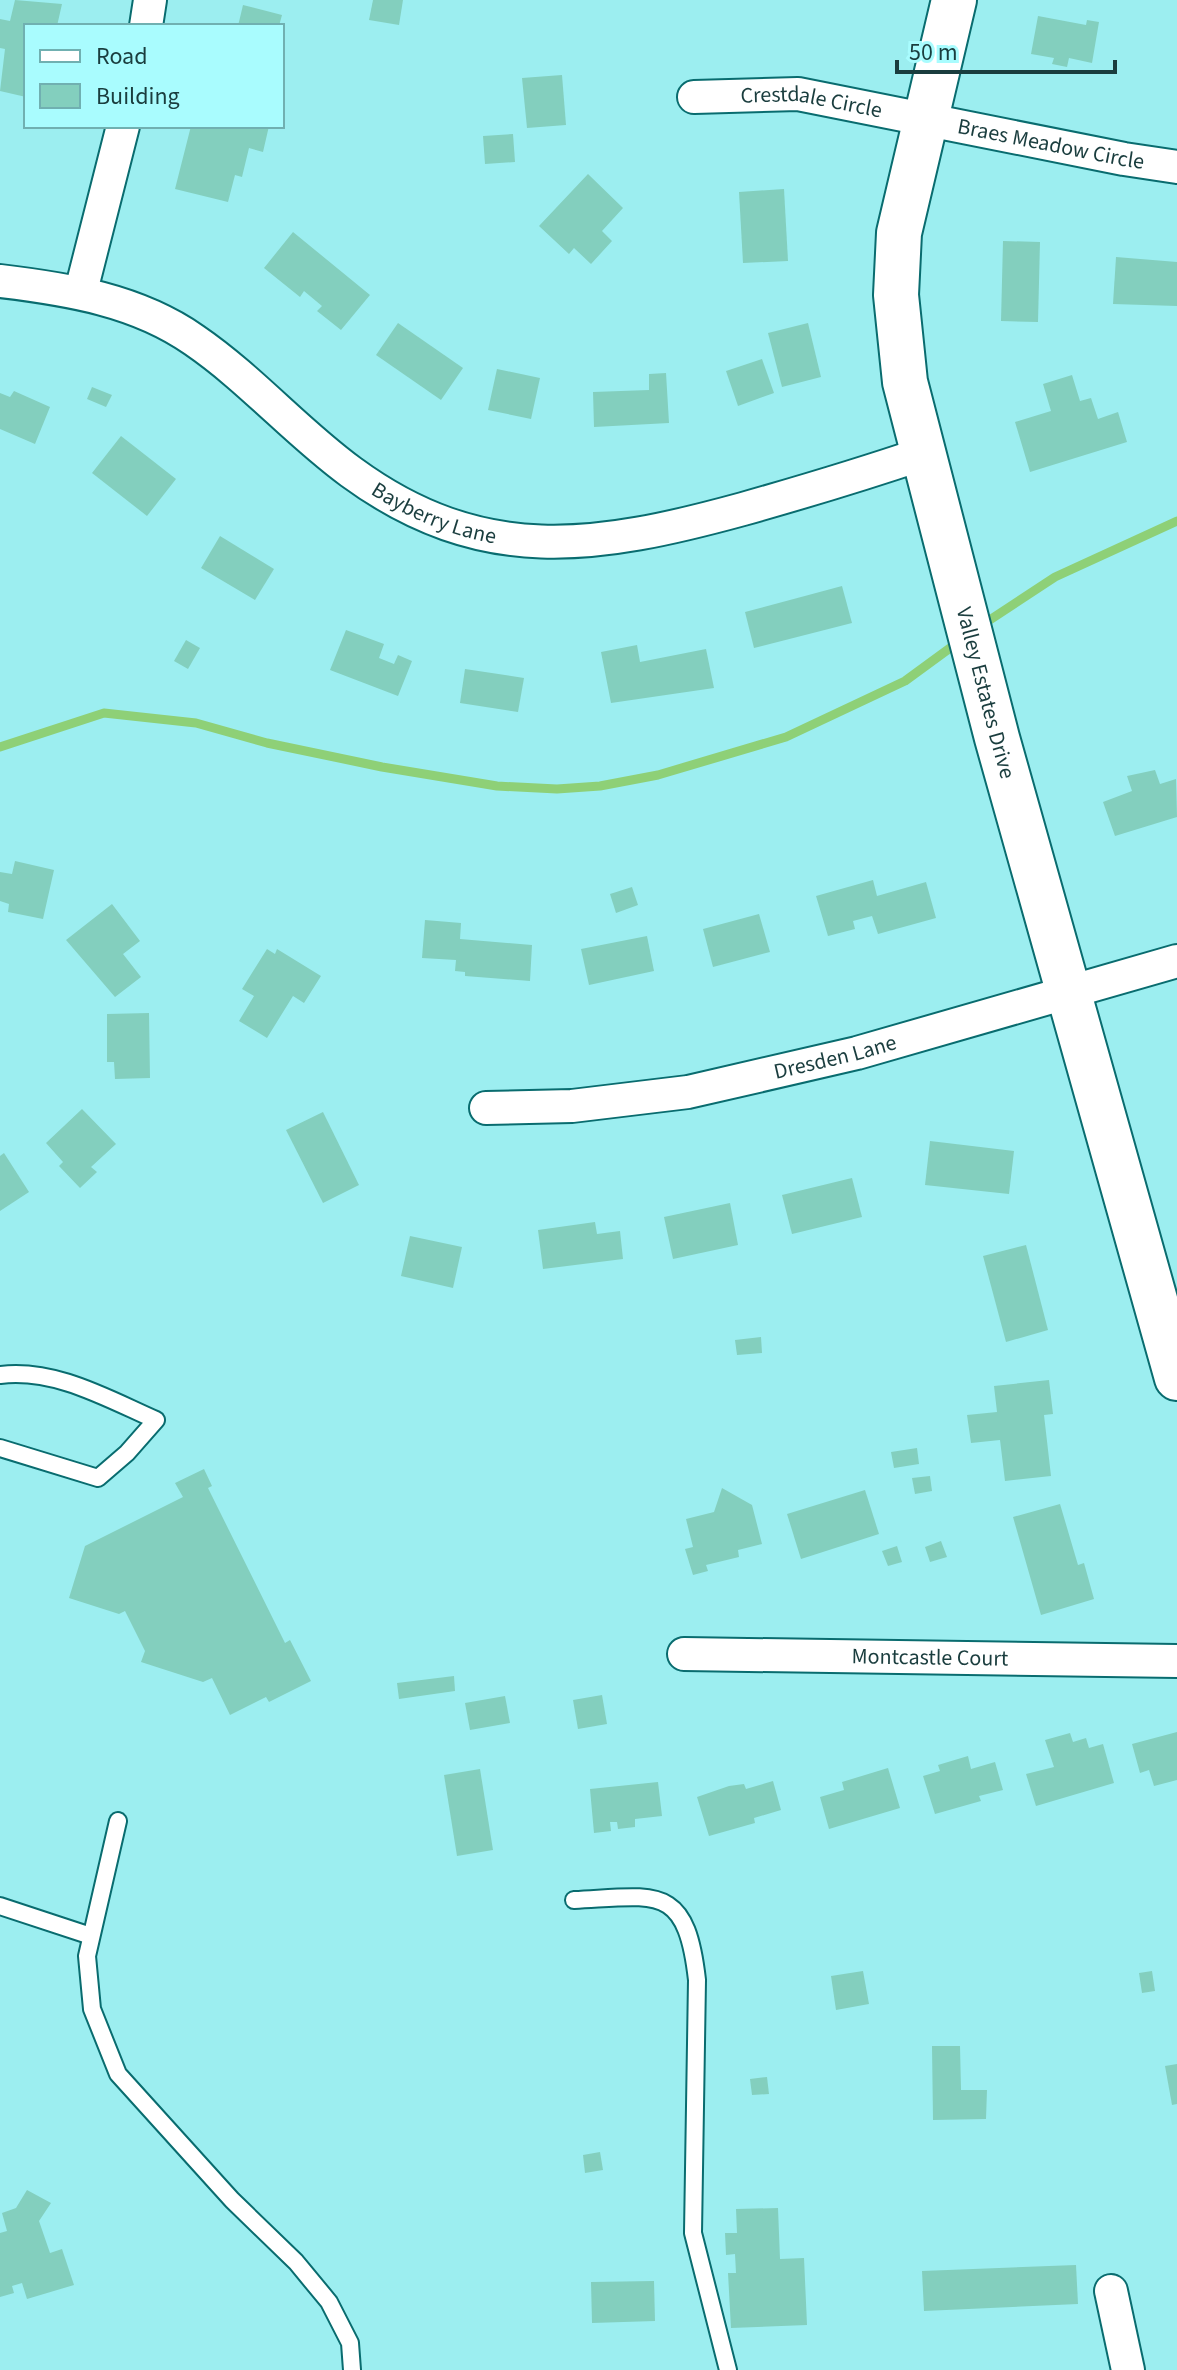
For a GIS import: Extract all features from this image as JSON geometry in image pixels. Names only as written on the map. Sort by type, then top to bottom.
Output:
[{"type":"street","points":[[146,24],[150,0]]},
{"type":"street","name":"Valley Estates Drive","points":[[954,0],[899,233],[896,295],[905,382],[997,738],[1177,1378]]},
{"type":"street","name":"Crestdale Circle","points":[[694,97],[798,94],[927,119]]},
{"type":"street","name":"Braes Meadow Circle","points":[[927,119],[1177,167]]},
{"type":"street","points":[[81,291],[122,128]]},
{"type":"street","name":"Bayberry Lane","points":[[0,281],[81,291],[158,320],[191,338],[353,473],[413,510],[466,529],[514,540],[563,545],[623,538],[831,484],[922,454]]},
{"type":"street","name":"Dresden Lane","points":[[486,1108],[572,1106],[688,1092],[857,1053],[1177,961]]},
{"type":"street","name":"Montcastle Court","points":[[684,1654],[1177,1661]]},
{"type":"street","points":[[1111,2291],[1128,2370]]},
{"type":"lane","points":[[0,1375],[19,1373],[77,1385],[156,1420],[98,1478],[0,1448]]},
{"type":"lane","points":[[118,1821],[87,1956],[92,2009],[118,2074],[232,2200],[296,2262],[329,2302],[350,2343],[352,2370]]},
{"type":"lane","points":[[574,1900],[653,1896],[673,1906],[693,1942],[697,1980],[693,2233],[728,2370]]},
{"type":"lane","points":[[0,1906],[91,1936]]},
{"type":"building","points":[[15,0],[62,4],[57,24],[24,24],[24,97],[0,91],[5,49],[0,48],[0,19],[10,21]]},
{"type":"building","points":[[373,0],[403,0],[399,25],[369,20]]},
{"type":"building","points":[[243,5],[282,15],[280,24],[238,24]]},
{"type":"building","points":[[1038,16],[1086,25],[1087,20],[1099,22],[1092,63],[1069,58],[1067,67],[1052,64],[1054,58],[1031,54]]},
{"type":"building","points":[[562,75],[566,125],[527,128],[522,78]]},
{"type":"building","points":[[190,128],[269,128],[263,152],[249,148],[242,177],[235,175],[228,202],[175,189]]},
{"type":"building","points":[[513,134],[515,162],[485,164],[483,136]]},
{"type":"building","points":[[588,174],[623,208],[602,231],[612,241],[591,264],[574,248],[569,254],[539,226]]},
{"type":"building","points":[[784,189],[788,261],[743,263],[739,192]]},
{"type":"building","points":[[293,232],[370,295],[341,330],[317,311],[322,306],[304,291],[300,297],[264,268]]},
{"type":"building","points":[[1003,241],[1040,242],[1038,322],[1001,321]]},
{"type":"building","points":[[1116,257],[1177,262],[1177,306],[1113,304]]},
{"type":"building","points":[[398,323],[463,368],[441,400],[376,355]]},
{"type":"building","points":[[808,323],[821,377],[782,387],[768,333]]},
{"type":"building","points":[[762,359],[774,393],[738,406],[726,371]]},
{"type":"building","points":[[497,369],[540,378],[531,419],[488,410]]},
{"type":"building","points":[[666,373],[669,423],[594,427],[593,392],[649,390],[649,374]]},
{"type":"building","points":[[1072,375],[1080,401],[1091,398],[1098,419],[1118,412],[1127,442],[1030,472],[1015,422],[1051,411],[1043,384]]},
{"type":"building","points":[[92,387],[112,395],[106,407],[87,399]]},
{"type":"building","points":[[14,391],[50,407],[35,444],[0,429],[0,393],[10,397]]},
{"type":"building","points":[[121,436],[176,479],[147,516],[92,473]]},
{"type":"building","points":[[220,536],[274,569],[255,600],[201,568]]},
{"type":"building","points":[[842,586],[852,623],[754,648],[745,612]]},
{"type":"building","points":[[346,630],[384,644],[379,658],[394,664],[398,655],[412,661],[398,696],[330,670]]},
{"type":"building","points":[[186,640],[200,648],[188,669],[174,661]]},
{"type":"building","points":[[637,645],[640,662],[706,649],[714,688],[611,703],[601,652]]},
{"type":"building","points":[[465,669],[524,678],[518,712],[460,703]]},
{"type":"building","points":[[1155,770],[1160,784],[1176,779],[1177,817],[1115,836],[1103,802],[1132,791],[1127,776]]},
{"type":"building","points":[[15,861],[54,870],[43,919],[8,912],[9,904],[0,901],[0,872],[12,874]]},
{"type":"building","points":[[873,880],[877,896],[926,882],[936,918],[878,934],[872,916],[853,921],[855,929],[828,936],[816,896]]},
{"type":"building","points":[[632,887],[638,905],[616,913],[610,894]]},
{"type":"building","points":[[112,904],[140,941],[123,954],[141,977],[115,997],[66,940]]},
{"type":"building","points":[[759,914],[770,952],[713,967],[703,929]]},
{"type":"building","points":[[425,920],[461,923],[460,939],[532,945],[530,981],[465,976],[465,972],[455,971],[456,960],[422,958]]},
{"type":"building","points":[[647,936],[654,971],[589,985],[581,949]]},
{"type":"building","points":[[267,949],[275,954],[277,949],[321,976],[304,1003],[293,996],[267,1038],[239,1021],[254,996],[242,989]]},
{"type":"building","points":[[149,1013],[150,1078],[115,1079],[114,1062],[107,1062],[107,1014]]},
{"type":"building","points":[[82,1109],[116,1144],[91,1167],[97,1172],[80,1188],[59,1166],[63,1162],[46,1143]]},
{"type":"building","points":[[323,1112],[359,1185],[323,1203],[286,1130]]},
{"type":"building","points":[[930,1141],[1014,1151],[1009,1194],[925,1185]]},
{"type":"building","points":[[4,1153],[29,1192],[0,1211],[0,1156]]},
{"type":"building","points":[[852,1178],[862,1217],[792,1234],[782,1195]]},
{"type":"building","points":[[730,1203],[738,1245],[673,1259],[664,1217]]},
{"type":"building","points":[[595,1222],[597,1234],[620,1231],[623,1259],[543,1269],[538,1230]]},
{"type":"building","points":[[410,1236],[462,1247],[453,1288],[401,1276]]},
{"type":"building","points":[[1026,1245],[1048,1330],[1006,1342],[983,1256]]},
{"type":"building","points":[[761,1337],[762,1353],[737,1355],[735,1340]]},
{"type":"building","points":[[1049,1380],[1053,1414],[1044,1415],[1051,1476],[1005,1481],[1000,1440],[971,1443],[967,1415],[997,1412],[994,1386]]},
{"type":"building","points":[[917,1448],[919,1464],[894,1468],[891,1452]]},
{"type":"building","points":[[204,1469],[212,1486],[208,1488],[285,1643],[290,1640],[311,1681],[269,1702],[266,1697],[230,1715],[212,1678],[203,1682],[141,1662],[145,1651],[125,1611],[119,1614],[69,1598],[85,1546],[183,1497],[175,1483]]},
{"type":"building","points":[[930,1476],[932,1491],[915,1494],[912,1478]]},
{"type":"building","points":[[722,1488],[752,1505],[762,1544],[738,1550],[739,1557],[706,1565],[708,1571],[693,1575],[685,1549],[693,1547],[686,1519],[714,1512]]},
{"type":"building","points":[[865,1490],[879,1534],[801,1559],[787,1514]]},
{"type":"building","points":[[1060,1504],[1078,1565],[1084,1563],[1094,1599],[1041,1615],[1013,1517]]},
{"type":"building","points":[[941,1541],[947,1557],[930,1562],[925,1547]]},
{"type":"building","points":[[897,1546],[902,1562],[888,1566],[882,1551]]},
{"type":"building","points":[[454,1676],[455,1691],[399,1699],[397,1683]]},
{"type":"building","points":[[602,1695],[607,1724],[578,1729],[573,1700]]},
{"type":"building","points":[[505,1696],[510,1723],[470,1730],[465,1703]]},
{"type":"building","points":[[1177,1732],[1177,1780],[1154,1786],[1149,1770],[1140,1773],[1132,1744]]},
{"type":"building","points":[[1070,1733],[1073,1742],[1086,1738],[1089,1748],[1103,1744],[1114,1783],[1036,1806],[1026,1774],[1054,1767],[1045,1740]]},
{"type":"building","points":[[968,1756],[971,1769],[995,1762],[1003,1790],[979,1796],[981,1801],[935,1814],[923,1776],[940,1771],[938,1765]]},
{"type":"building","points":[[888,1768],[900,1808],[829,1829],[820,1797],[844,1790],[842,1782]]},
{"type":"building","points":[[480,1769],[493,1850],[457,1856],[444,1775]]},
{"type":"building","points":[[773,1781],[781,1810],[754,1818],[755,1823],[709,1836],[697,1797],[729,1786],[744,1784],[746,1789]]},
{"type":"building","points":[[658,1782],[662,1816],[635,1819],[635,1827],[618,1829],[617,1822],[610,1822],[611,1831],[594,1833],[590,1789]]},
{"type":"building","points":[[863,1971],[869,2004],[836,2010],[831,1976]]},
{"type":"building","points":[[1152,1971],[1155,1991],[1142,1993],[1139,1973]]},
{"type":"building","points":[[932,2046],[960,2046],[961,2090],[987,2090],[986,2119],[933,2120]]},
{"type":"building","points":[[1177,2064],[1177,2104],[1172,2105],[1165,2066]]},
{"type":"building","points":[[767,2077],[769,2094],[752,2095],[750,2079]]},
{"type":"building","points":[[600,2152],[603,2170],[585,2173],[583,2155]]},
{"type":"building","points":[[27,2190],[51,2203],[39,2221],[50,2253],[62,2249],[74,2285],[27,2299],[22,2283],[12,2286],[14,2293],[0,2297],[0,2233],[7,2231],[2,2213],[16,2208]]},
{"type":"building","points":[[778,2208],[780,2259],[804,2258],[807,2325],[731,2328],[728,2273],[736,2273],[735,2254],[726,2255],[725,2233],[737,2233],[736,2209]]},
{"type":"building","points":[[1076,2265],[1078,2304],[924,2311],[922,2271]]},
{"type":"building","points":[[654,2281],[655,2321],[592,2323],[591,2282]]},
{"type":"waterway","points":[[979,627],[1055,577],[1177,521]]},
{"type":"waterway","points":[[0,747],[104,713],[196,723],[267,743],[382,767],[497,786],[557,789],[600,786],[658,775],[786,737],[905,681],[961,640]]}]
